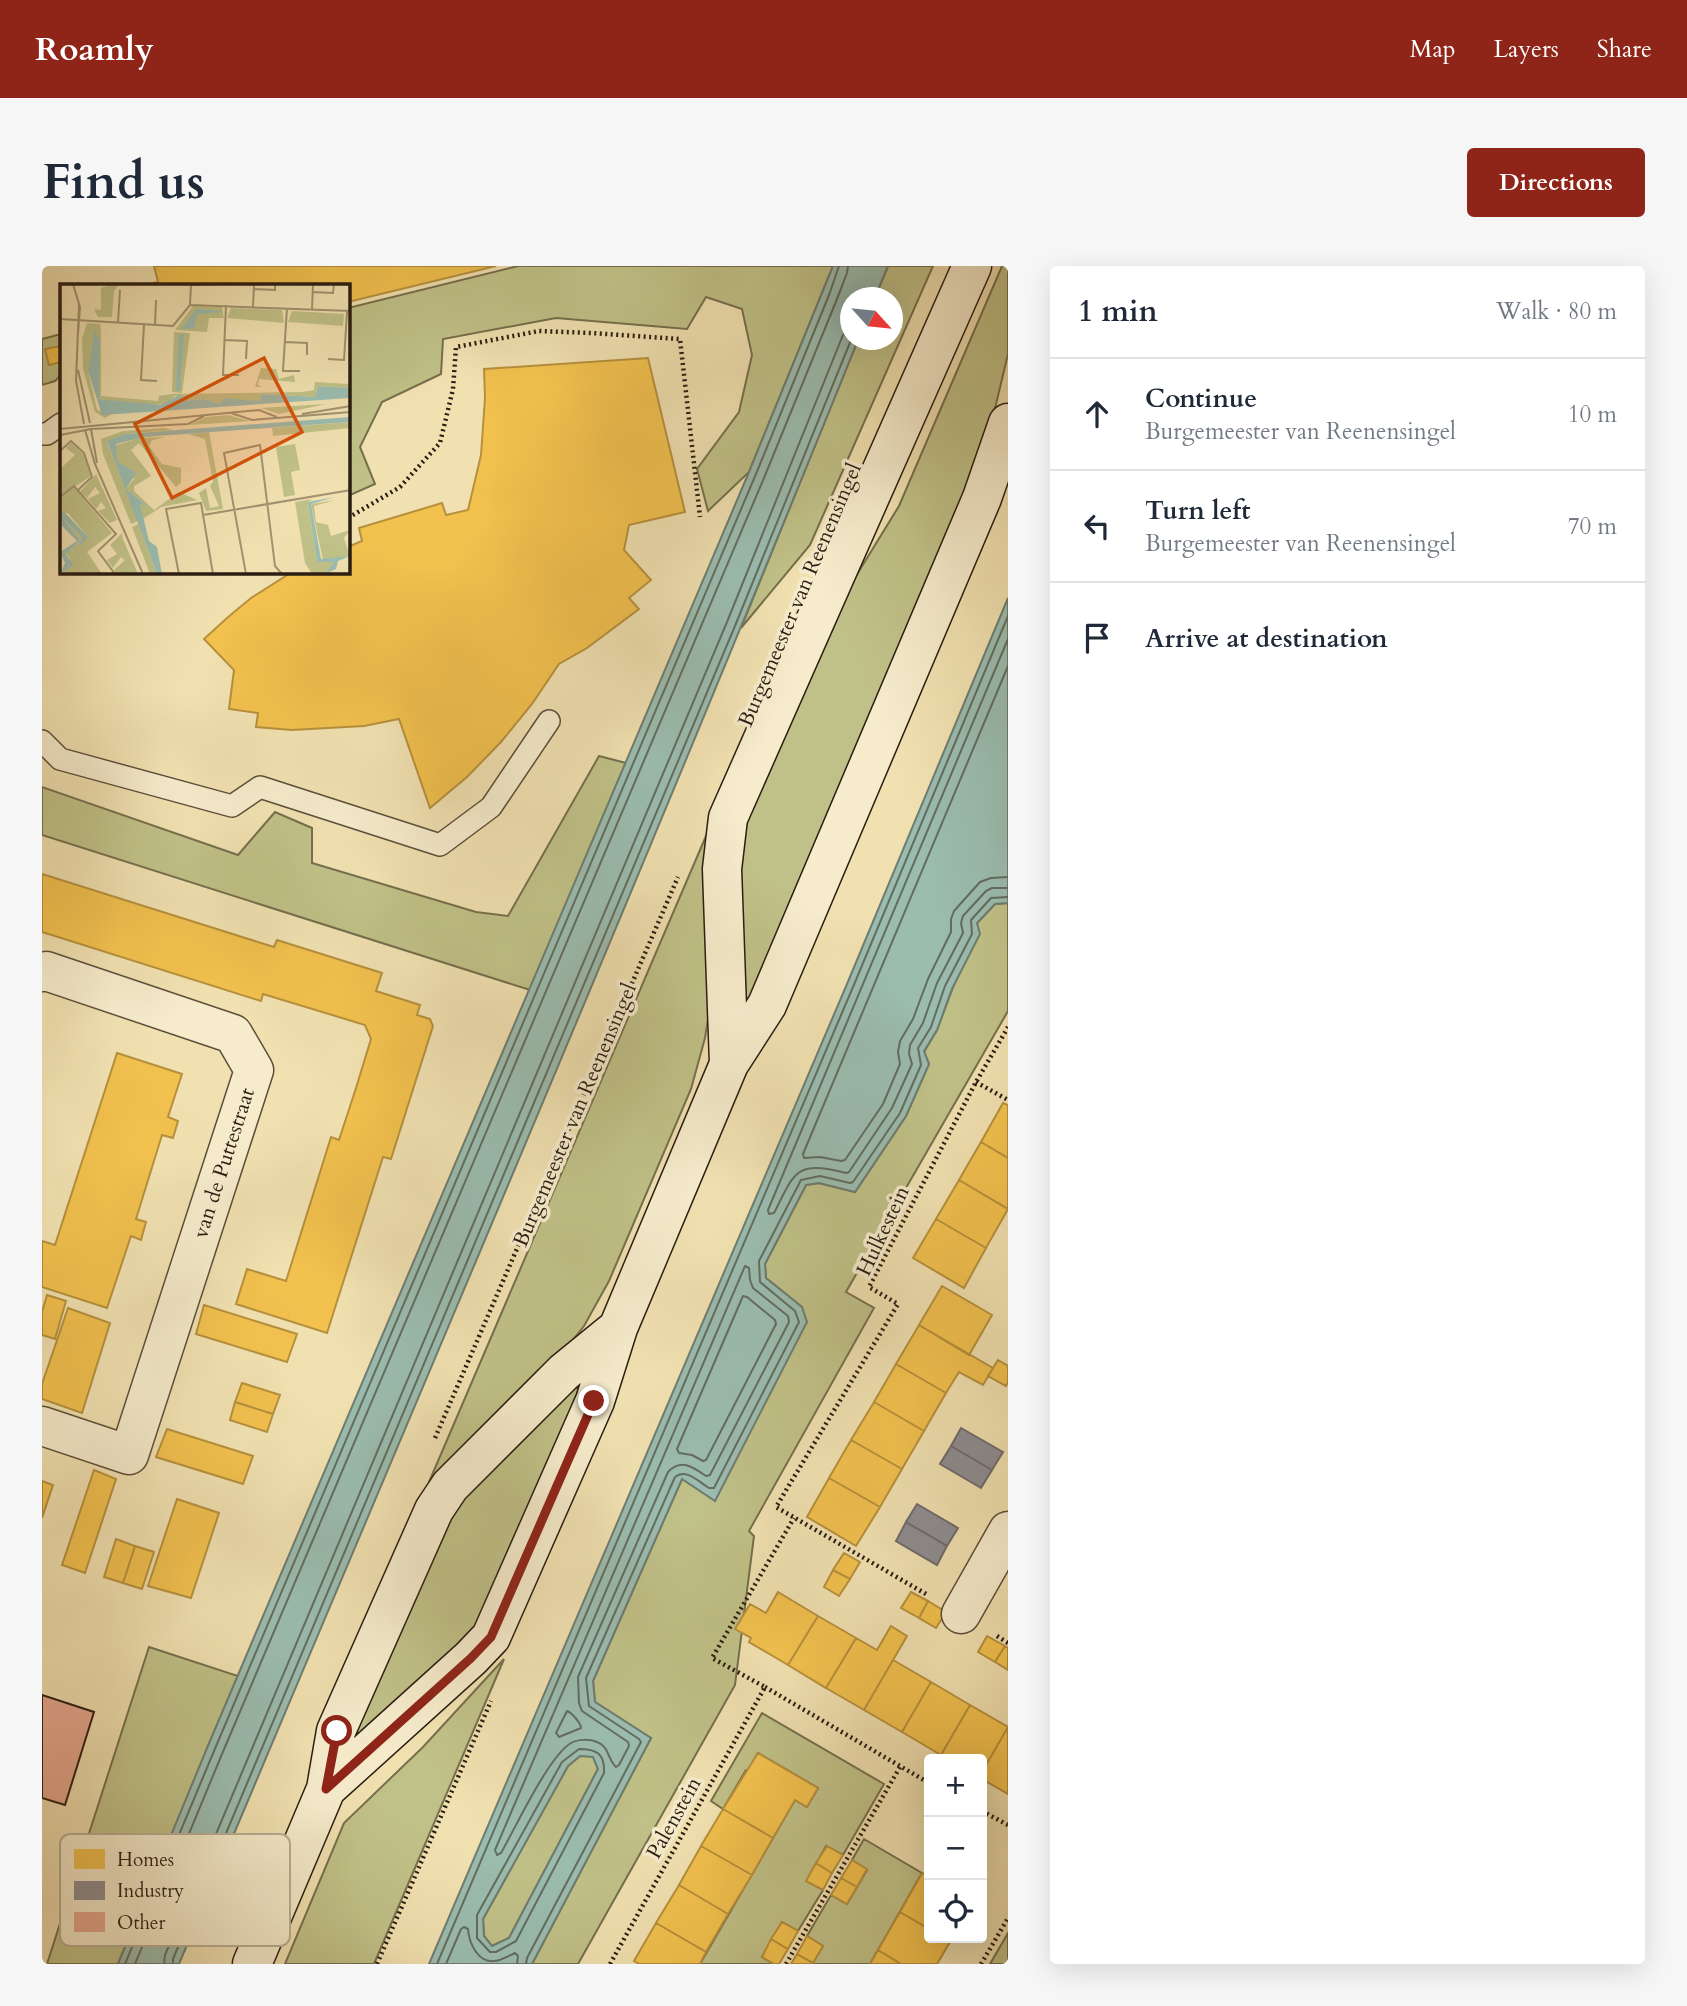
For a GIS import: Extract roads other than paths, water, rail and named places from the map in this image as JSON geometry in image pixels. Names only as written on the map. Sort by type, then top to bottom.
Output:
[{"type":"main road","name":"Burgemeester van Reenensingel","points":[[729,1064],[722,869],[728,818],[972,266]]},
{"type":"main road","name":"Burgemeester van Reenensingel","points":[[326,1789],[462,1667],[491,1637],[594,1401],[618,1328],[729,1064],[767,1005],[982,498],[1008,424]]},
{"type":"main road","name":"van de Puttestraat","points":[[42,972],[46,971],[233,1034],[254,1070],[129,1455],[42,1426]]},
{"type":"main road","name":"Burgemeester van Reenensingel","points":[[290,1874],[326,1789],[337,1731],[434,1510],[450,1486],[555,1382],[618,1328]]},
{"type":"main road","points":[[961,1614],[1008,1531]]},
{"type":"main road","name":"Burgemeester van Reenensingel","points":[[252,1964],[260,1946]]},
{"type":"lane","points":[[42,434],[47,434],[60,425]]},
{"type":"lane","points":[[42,741],[60,760],[232,806],[260,787],[440,845],[491,807],[549,721]]},
{"type":"water","points":[[833,266],[888,266],[879,287],[840,287],[840,350],[854,350],[522,1153],[234,1834],[172,1834],[749,472]]},
{"type":"water","points":[[1008,598],[1008,903],[995,904],[977,923],[980,934],[952,989],[937,1030],[924,1051],[929,1064],[906,1116],[855,1192],[819,1183],[806,1185],[765,1264],[766,1278],[802,1307],[807,1322],[715,1501],[682,1479],[593,1681],[595,1702],[651,1738],[532,1964],[429,1964],[847,984]],"holes":[[[580,1756],[593,1757],[598,1769],[509,1938],[492,1946],[484,1936],[483,1919],[568,1766]]]},
{"type":"water","points":[[125,1946],[187,1946],[179,1964],[118,1964]]}]
